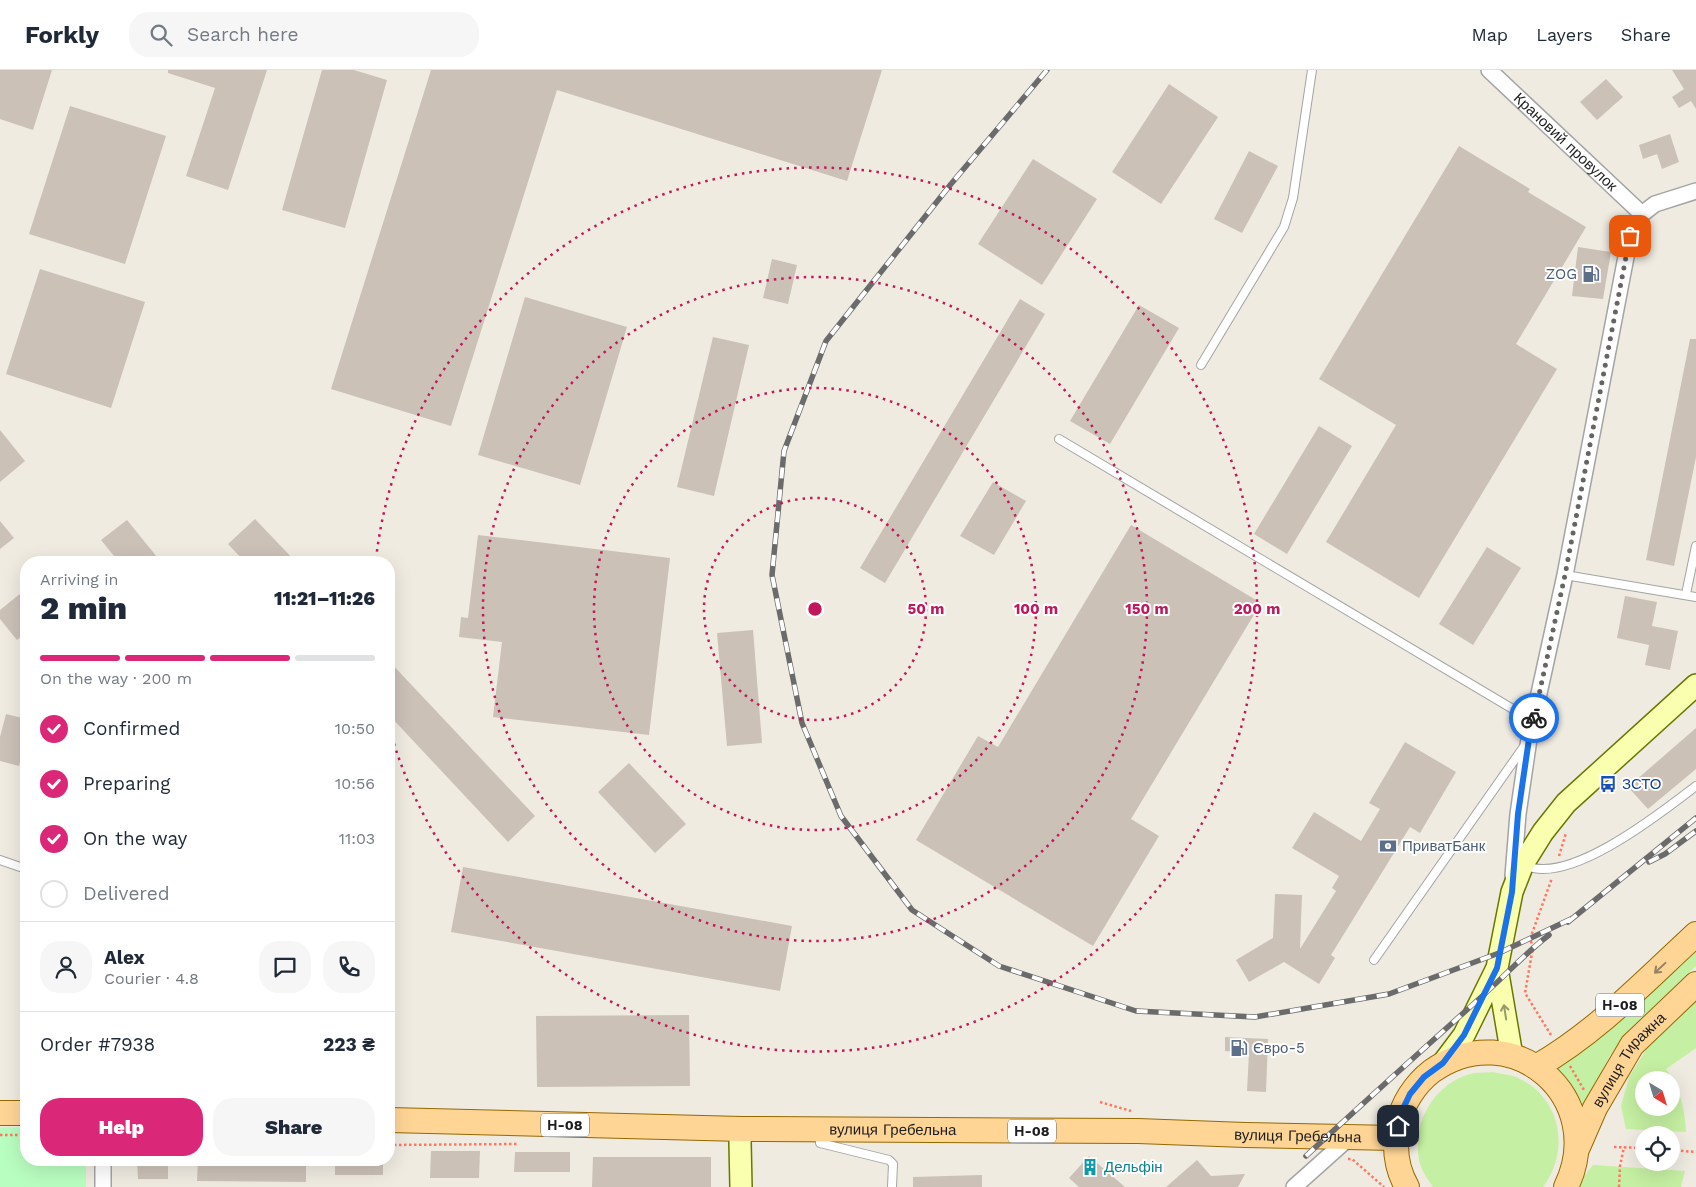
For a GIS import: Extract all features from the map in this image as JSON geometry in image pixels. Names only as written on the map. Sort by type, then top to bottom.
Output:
[{"type":"main road","name":"Н-08","points":[[1536,1067],[1561,1052],[1613,1011],[1696,934]]},
{"type":"main road","name":"вулиця Тиражна","points":[[1578,1147],[1595,1108],[1632,1045],[1696,984]]},
{"type":"main road","points":[[1407,1187],[1397,1159],[1396,1138],[1400,1115],[1410,1094],[1424,1077],[1443,1063],[1465,1055],[1489,1052],[1512,1056],[1536,1067],[1554,1082],[1568,1101],[1576,1124],[1578,1147]]},
{"type":"main road","points":[[0,1113],[20,1113]]},
{"type":"main road","name":"вулиця Гребельна","points":[[395,1120],[741,1136],[820,1131],[1138,1131],[1396,1138]]},
{"type":"main road","name":"Н-08","points":[[1566,1187],[1574,1168],[1578,1147]]},
{"type":"street","name":"Крановий провулок","points":[[1489,70],[1642,214]]},
{"type":"street","points":[[1443,1063],[1464,1035],[1497,968],[1512,892],[1518,814],[1529,739],[1565,575],[1630,236],[1642,214],[1655,204],[1696,191]]},
{"type":"street","points":[[1512,892],[1523,864],[1543,832],[1566,803],[1696,685]]},
{"type":"street","points":[[1497,968],[1512,1056]]},
{"type":"street","points":[[741,1136],[741,1187]]},
{"type":"street","points":[[1294,1187],[1350,1137]]},
{"type":"street","points":[[103,1166],[104,1187]]},
{"type":"lane","points":[[1201,365],[1284,227],[1293,198],[1312,70]]},
{"type":"lane","points":[[1059,439],[1533,721]]},
{"type":"lane","points":[[1686,594],[1696,546]]},
{"type":"lane","points":[[1565,575],[1696,597]]},
{"type":"lane","points":[[1374,960],[1529,739]]},
{"type":"lane","points":[[1523,864],[1534,869],[1562,868],[1598,852],[1651,820],[1696,786]]},
{"type":"lane","points":[[0,860],[20,867]]},
{"type":"lane","points":[[820,1131],[820,1143],[889,1160],[892,1164],[892,1187]]},
{"type":"path","points":[[1555,1042],[1525,993],[1533,947],[1530,939],[1556,868],[1566,833]]},
{"type":"path","points":[[1566,1059],[1587,1095]]},
{"type":"path","points":[[1100,1102],[1132,1111]]},
{"type":"path","points":[[0,1135],[20,1135]]},
{"type":"path","points":[[1614,1147],[1635,1148]]},
{"type":"path","points":[[1619,1187],[1620,1166],[1624,1147]]},
{"type":"path","points":[[1680,1151],[1696,1152]]},
{"type":"path","points":[[1327,1158],[1352,1159],[1384,1187]]},
{"type":"green space","points":[[1696,949],[1696,966],[1629,1030],[1609,1057],[1582,1112],[1553,1066]]},
{"type":"green space","points":[[1696,999],[1696,1048],[1666,1069],[1667,1071],[1635,1071],[1635,1116],[1680,1116],[1680,1096],[1686,1132],[1680,1132],[1680,1126],[1635,1126],[1635,1129],[1626,1129],[1621,1106],[1629,1077],[1651,1042]]},
{"type":"green space","points":[[1493,1072],[1516,1077],[1531,1086],[1543,1097],[1552,1110],[1557,1125],[1559,1141],[1557,1157],[1552,1172],[1543,1187],[1433,1187],[1421,1167],[1418,1153],[1418,1138],[1426,1110],[1444,1088],[1456,1080],[1473,1073]]},
{"type":"green space","points":[[0,1127],[20,1128],[20,1166],[86,1166],[86,1187],[0,1187]]},
{"type":"green space","points":[[1593,1165],[1635,1168],[1635,1171],[1685,1171],[1681,1187],[1578,1187]]},
{"type":"building","points":[[0,70],[52,70],[33,130],[0,119]]},
{"type":"building","points":[[168,70],[267,70],[228,190],[186,176],[215,88],[168,73]]},
{"type":"building","points":[[322,70],[354,70],[387,80],[345,228],[282,210]]},
{"type":"building","points":[[431,70],[882,70],[847,181],[557,90],[451,426],[331,389]]},
{"type":"building","points":[[1672,70],[1696,70],[1696,109],[1691,101],[1679,108],[1672,97],[1684,89]]},
{"type":"building","points":[[1606,79],[1623,97],[1597,120],[1580,102]]},
{"type":"building","points":[[1169,84],[1218,117],[1161,204],[1112,172]]},
{"type":"building","points":[[70,106],[166,136],[125,264],[29,234]]},
{"type":"building","points":[[1670,134],[1679,162],[1662,169],[1657,154],[1643,159],[1639,145]]},
{"type":"building","points":[[1459,146],[1530,189],[1528,192],[1586,227],[1516,344],[1557,369],[1419,598],[1326,542],[1396,425],[1319,379]]},
{"type":"building","points":[[1249,151],[1278,166],[1242,233],[1214,219]]},
{"type":"building","points":[[1033,159],[1097,199],[1042,285],[978,244]]},
{"type":"building","name":"ZOG","points":[[1578,247],[1611,252],[1603,299],[1572,296]]},
{"type":"building","points":[[772,259],[797,265],[788,304],[763,298]]},
{"type":"building","points":[[40,269],[145,302],[111,408],[6,374]]},
{"type":"building","points":[[525,297],[627,327],[580,485],[478,455]]},
{"type":"building","points":[[1020,299],[1045,314],[885,583],[860,568]]},
{"type":"building","points":[[1139,305],[1179,328],[1110,444],[1070,421]]},
{"type":"building","points":[[713,337],[749,345],[714,496],[677,487]]},
{"type":"building","points":[[1690,339],[1696,339],[1696,457],[1674,566],[1646,560]]},
{"type":"building","points":[[1319,426],[1352,446],[1287,554],[1254,534]]},
{"type":"building","points":[[0,430],[25,461],[0,482]]},
{"type":"building","points":[[993,482],[1026,501],[994,555],[960,536]]},
{"type":"building","points":[[255,519],[290,556],[239,556],[228,544]]},
{"type":"building","points":[[127,520],[156,556],[114,556],[101,540]]},
{"type":"building","points":[[0,521],[14,538],[0,549]]},
{"type":"building","points":[[1131,525],[1261,603],[1131,819],[1159,836],[1093,946],[916,840],[978,736],[998,747]]},
{"type":"building","points":[[478,535],[670,558],[649,735],[493,717],[502,642],[459,637],[461,617],[468,618]]},
{"type":"building","points":[[1487,547],[1521,568],[1473,645],[1439,624]]},
{"type":"building","points":[[20,594],[20,638],[17,640],[0,619],[0,610]]},
{"type":"building","points":[[1625,596],[1657,602],[1652,626],[1678,631],[1670,670],[1645,665],[1649,645],[1617,638]]},
{"type":"building","points":[[753,630],[762,743],[727,746],[717,633]]},
{"type":"building","points":[[395,667],[535,816],[508,842],[395,721]]},
{"type":"building","points":[[6,714],[20,718],[19,766],[0,761],[0,737]]},
{"type":"building","points":[[1696,728],[1696,769],[1648,809],[1628,787]]},
{"type":"building","points":[[1405,742],[1456,772],[1420,833],[1410,827],[1331,955],[1335,958],[1319,984],[1284,962],[1249,982],[1236,960],[1273,938],[1275,894],[1302,895],[1300,949],[1336,891],[1332,888],[1339,876],[1292,848],[1314,812],[1361,841],[1380,809],[1369,803]]},
{"type":"building","points":[[629,763],[686,824],[655,853],[598,792]]},
{"type":"building","points":[[463,867],[792,926],[780,991],[451,932]]},
{"type":"building","points":[[689,1015],[690,1086],[537,1087],[536,1016]]},
{"type":"building","points":[[1225,1037],[1268,1039],[1266,1092],[1247,1091],[1249,1053],[1225,1051]]},
{"type":"building","points":[[431,1151],[480,1151],[479,1178],[430,1178]]},
{"type":"building","points":[[515,1152],[570,1152],[570,1172],[514,1172]]},
{"type":"building","name":"Дельфін","points":[[1089,1156],[1125,1187],[1079,1187],[1069,1178]]},
{"type":"building","points":[[593,1157],[711,1157],[711,1187],[592,1187]]},
{"type":"building","points":[[1197,1160],[1211,1176],[1245,1174],[1238,1187],[1166,1187]]},
{"type":"building","points":[[137,1166],[168,1166],[168,1179],[138,1179]]},
{"type":"building","points":[[198,1166],[306,1166],[306,1182],[197,1181]]},
{"type":"building","points":[[335,1166],[383,1166],[383,1175],[335,1175]]},
{"type":"building","points":[[982,1175],[982,1187],[913,1187],[913,1177]]},
{"type":"railway","points":[[1047,70],[951,184],[826,341],[784,451],[772,575],[802,723],[841,816],[912,910],[999,966],[1136,1011],[1255,1017],[1389,994],[1499,953],[1573,918]]},
{"type":"railway","points":[[1568,922],[1696,818]]},
{"type":"railway","points":[[1649,862],[1665,854],[1696,831]]},
{"type":"railway","points":[[1306,1156],[1549,935]]},
{"type":"way so far","points":[[1534,718],[1565,575],[1630,236]]},
{"type":"place","name":"ZOG","points":[[1591,274]]},
{"type":"place","name":"ЗСТО","points":[[1608,784]]},
{"type":"place","name":"ПриватБанк","points":[[1388,846]]},
{"type":"place","name":"Євро-5","points":[[1239,1048]]},
{"type":"place","name":"Дельфін","points":[[1090,1167]]},
{"type":"route","points":[[1398,1126],[1400,1115],[1410,1094],[1424,1077],[1443,1063],[1464,1035],[1497,968],[1512,892],[1518,814],[1534,718]]}]
